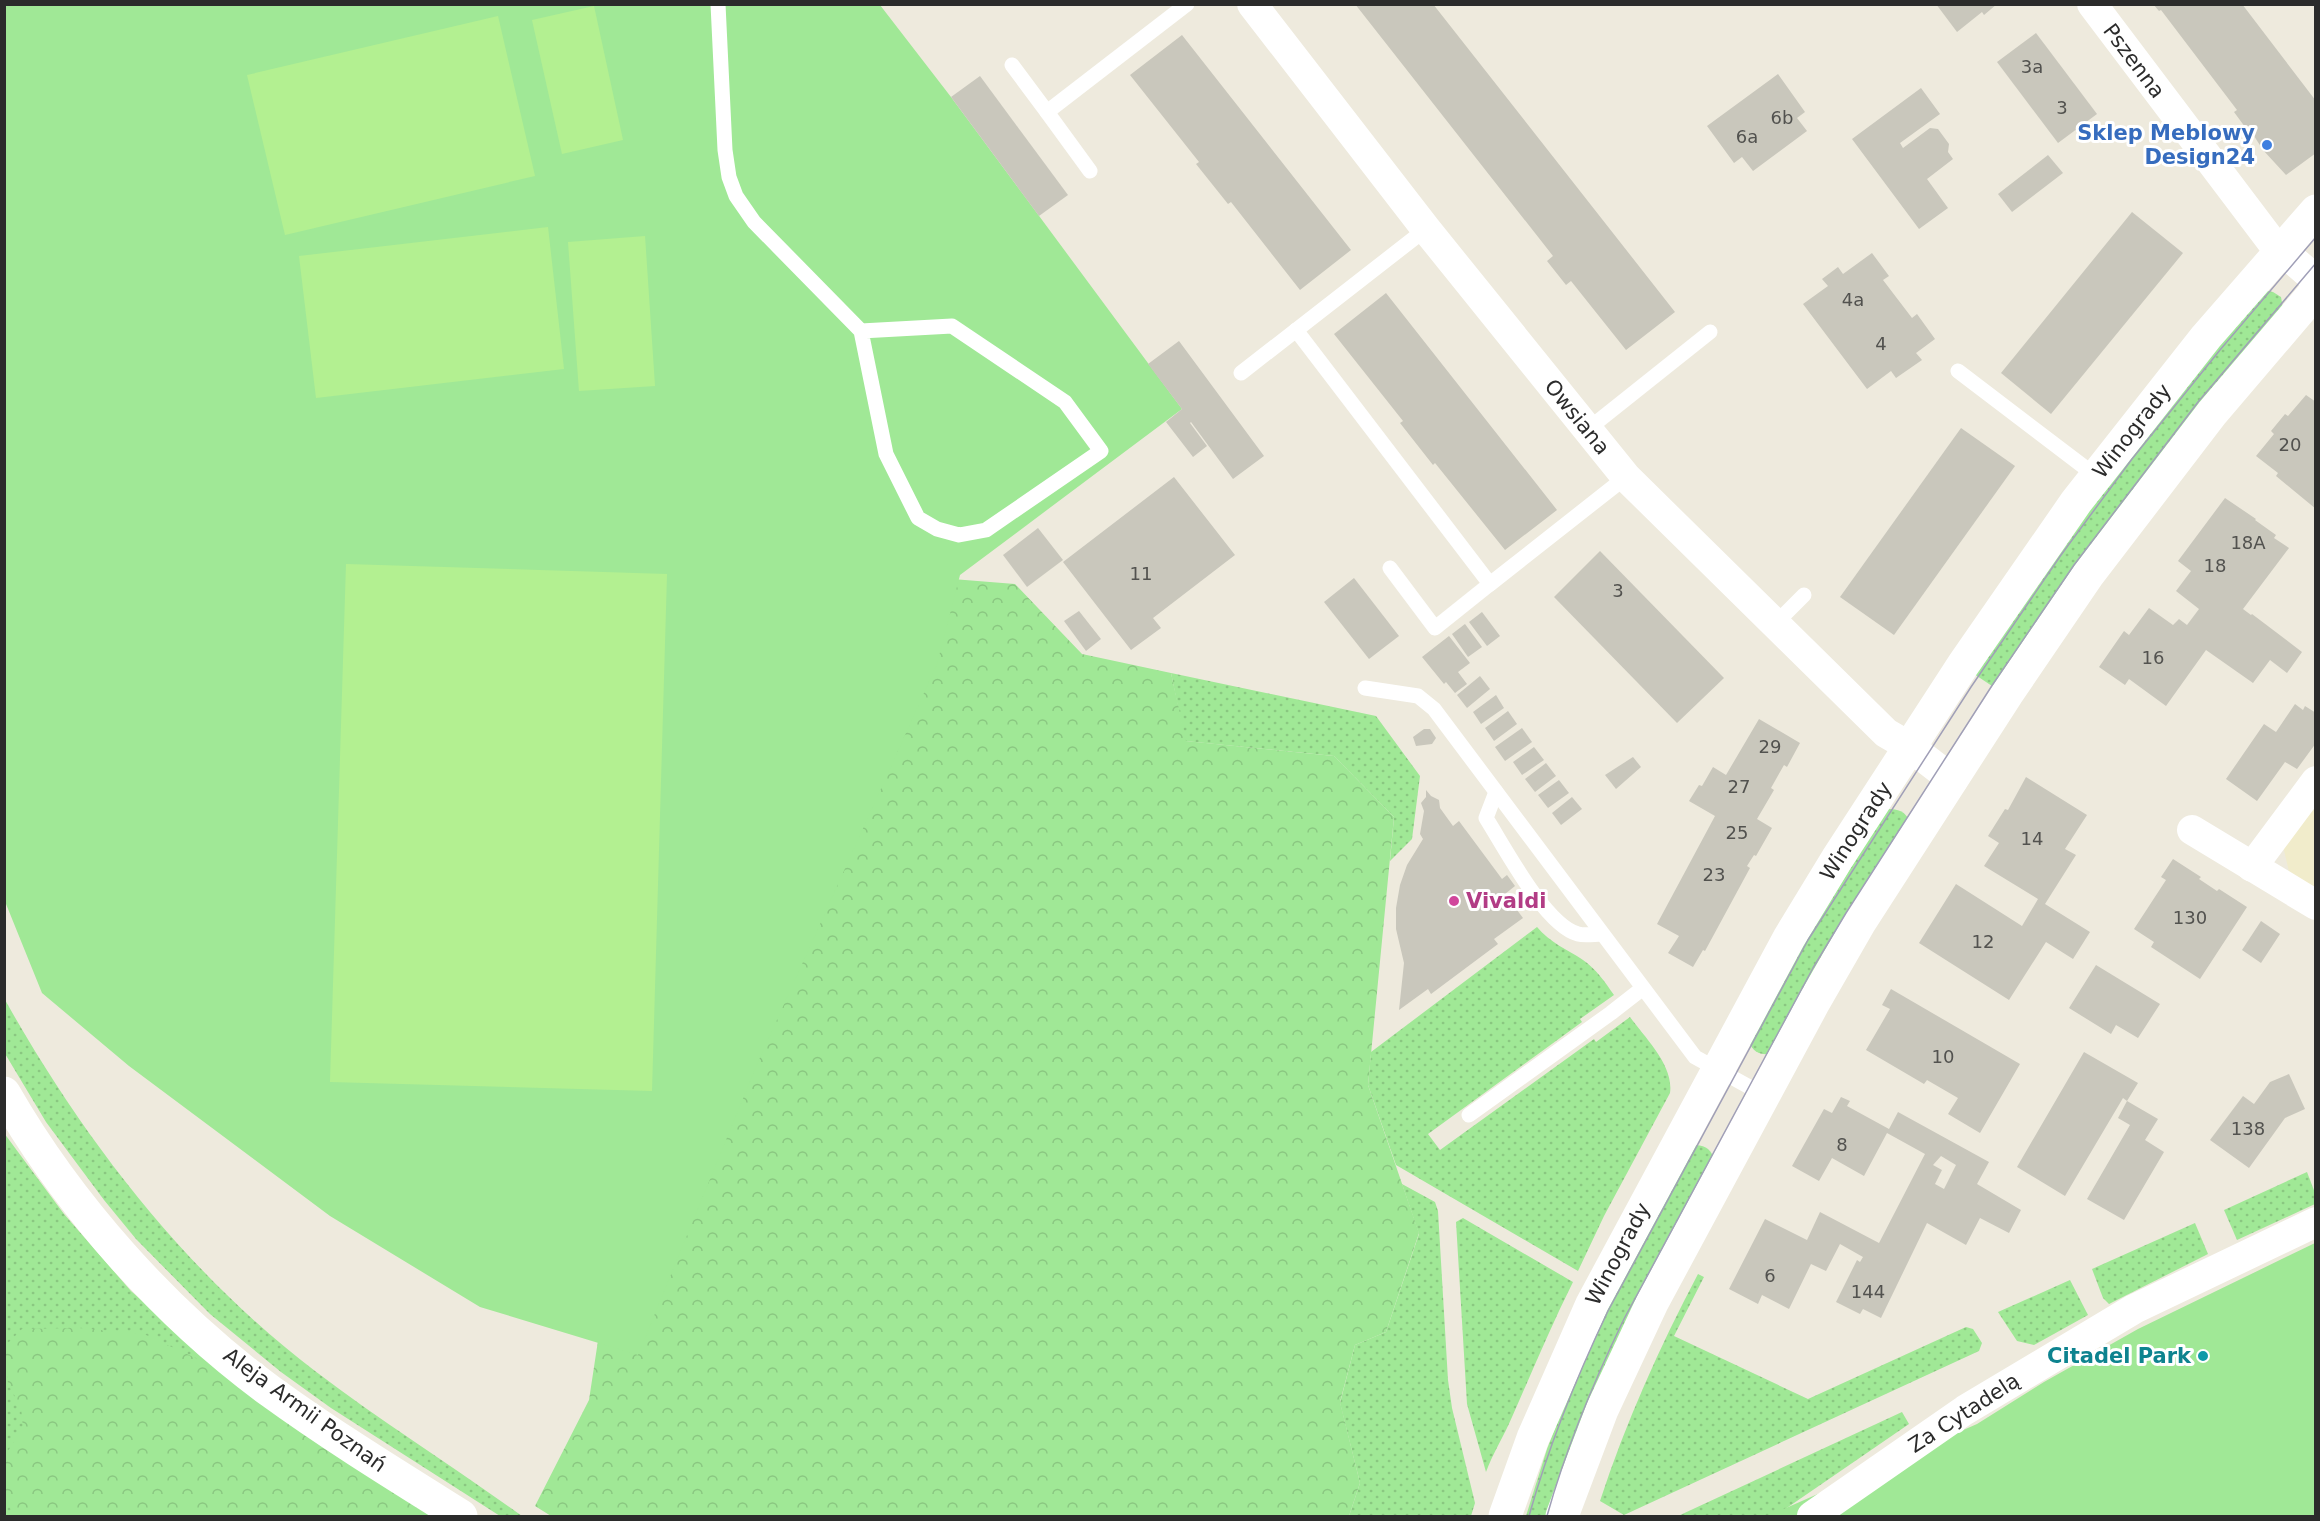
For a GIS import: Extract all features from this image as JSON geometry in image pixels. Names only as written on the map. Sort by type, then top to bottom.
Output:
[{"type":"street","name":"Owsiana","points":[[1252,4],[1426,229],[1626,477],[1886,733],[1910,747],[1953,780]]},
{"type":"street","name":"Pszenna","points":[[2092,4],[2271,241],[2316,280]]},
{"type":"street","name":"Winogrady","points":[[1505,1516],[1536,1430],[1592,1304],[1801,918],[1910,747],[2045,544],[2206,337],[2316,211]]},
{"type":"street","points":[[1562,1516],[1602,1410],[1638,1333],[1848,942],[2007,694],[2118,533],[2218,405],[2316,291]]},
{"type":"street","points":[[2252,867],[2316,781]]},
{"type":"street","points":[[2192,830],[2316,905]]},
{"type":"street","name":"Aleja Armii Poznań","points":[[4,1093],[55,1172],[92,1220],[170,1305],[217,1348],[269,1390],[342,1441],[461,1516]]},
{"type":"street","name":"Za Cytadelą","points":[[1812,1516],[1965,1410],[2134,1309],[2316,1222]]},
{"type":"lane","points":[[718,4],[725,150],[729,177],[736,196],[754,222],[861,331],[886,454],[918,518],[937,529],[959,535],[986,530],[1101,451],[1065,402],[952,326],[861,331]]},
{"type":"lane","points":[[1047,112],[1187,4]]},
{"type":"lane","points":[[1012,65],[1090,171]]},
{"type":"lane","points":[[1241,373],[1426,229]]},
{"type":"lane","points":[[1296,330],[1490,584]]},
{"type":"lane","points":[[1587,430],[1710,332]]},
{"type":"lane","points":[[1958,371],[2096,476]]},
{"type":"lane","points":[[1390,568],[1435,628],[1626,477]]},
{"type":"lane","points":[[1774,624],[1804,595]]},
{"type":"lane","points":[[1365,688],[1411,694],[1426,700],[1695,1057],[1764,1095]]},
{"type":"lane","points":[[1496,792],[1486,818],[1540,902],[1560,926],[1580,935],[1602,934]]},
{"type":"lane","points":[[1469,1114],[1643,988]]},
{"type":"shaded area","points":[[2315,804],[2315,891],[2290,876],[2283,846]]},
{"type":"green space","points":[[4,5],[880,5],[1182,409],[960,575],[937,664],[758,1062],[638,1355],[480,1307],[330,1216],[129,1066],[42,993],[4,899]]},
{"type":"green space","points":[[594,6],[623,140],[562,154],[532,20]]},
{"type":"green space","points":[[498,16],[535,176],[285,235],[247,75]]},
{"type":"green space","points":[[548,227],[564,369],[316,398],[299,256]]},
{"type":"green space","points":[[645,236],[655,386],[579,391],[568,242]]},
{"type":"green space","points":[[2263,290],[2281,297],[2283,308],[1995,688],[1974,674],[2110,480]]},
{"type":"green space","points":[[346,564],[667,574],[652,1091],[330,1082]]},
{"type":"green space","points":[[890,574],[1015,584],[1082,654],[1171,673],[1186,741],[1334,756],[1394,817],[1368,1085],[1419,1233],[1386,1332],[1355,1345],[1340,1402],[1360,1483],[1349,1516],[551,1516],[535,1506],[589,1400],[599,1334]]},
{"type":"green space","points":[[1171,673],[1376,716],[1420,776],[1412,839],[1390,861],[1394,817],[1334,756],[1185,741]]},
{"type":"green space","points":[[1887,809],[1901,811],[1910,821],[1771,1054],[1757,1052],[1748,1041],[1780,982]]},
{"type":"green space","points":[[1537,927],[1553,942],[1588,964],[1614,995],[1580,1019],[1582,1022],[1428,1134],[1440,1150],[1594,1039],[1596,1042],[1630,1017],[1663,1062],[1668,1072],[1670,1093],[1604,1216],[1578,1271],[1396,1165],[1368,1085],[1371,1052]]},
{"type":"green space","points":[[4,998],[67,1102],[103,1152],[180,1247],[223,1291],[268,1333],[315,1371],[522,1516],[500,1516],[331,1408],[281,1372],[210,1314],[136,1239],[46,1122],[4,1052]]},
{"type":"green space","points":[[4,1133],[64,1214],[131,1291],[221,1370],[436,1516],[5,1516]]},
{"type":"green space","points":[[1692,1145],[1706,1147],[1714,1158],[1547,1516],[1526,1516],[1547,1449],[1586,1349]]},
{"type":"green space","points":[[2307,1172],[2315,1193],[2315,1204],[2237,1240],[2224,1210]]},
{"type":"green space","points":[[1402,1184],[1435,1202],[1438,1211],[1448,1380],[1452,1408],[1475,1503],[1471,1516],[1349,1516],[1360,1483],[1340,1403],[1355,1345],[1386,1332],[1419,1234]]},
{"type":"green space","points":[[1463,1218],[1573,1282],[1486,1472],[1467,1404],[1456,1222]]},
{"type":"green space","points":[[2195,1223],[2208,1254],[2109,1304],[2103,1298],[2092,1269]]},
{"type":"green space","name":"Citadel Park","points":[[2315,1243],[2315,1516],[1768,1516],[1977,1424],[2044,1382],[2138,1329]]},
{"type":"green space","points":[[1698,1274],[1704,1277],[1674,1336],[1808,1399],[1966,1327],[1973,1329],[1982,1343],[1979,1351],[1624,1515],[1600,1501],[1644,1386]]},
{"type":"green space","points":[[2070,1280],[2088,1315],[2034,1345],[2017,1341],[1998,1312]]},
{"type":"green space","points":[[79,1328],[144,1334],[221,1370],[436,1516],[13,1516],[5,1494],[4,1457],[23,1428],[21,1407],[8,1384],[5,1346],[22,1329]]},
{"type":"green space","points":[[1902,1412],[1909,1424],[1775,1516],[1678,1516]]},
{"type":"building","points":[[1355,4],[1433,4],[1675,312],[1626,350],[1571,281],[1566,285],[1547,261],[1553,256]]},
{"type":"building","points":[[1936,4],[1997,4],[1984,15],[1982,12],[1957,32]]},
{"type":"building","points":[[2153,4],[2242,4],[2316,101],[2316,153],[2286,175],[2263,150],[2247,125],[2245,127],[2234,112],[2237,110],[2161,10],[2159,11]]},
{"type":"building","points":[[2036,33],[2097,114],[2058,143],[1997,62]]},
{"type":"building","points":[[1182,35],[1351,250],[1300,290],[1231,202],[1228,204],[1196,164],[1199,162],[1130,75]]},
{"type":"building","points":[[1778,74],[1805,112],[1797,118],[1807,131],[1753,171],[1742,157],[1734,163],[1707,126]]},
{"type":"building","points":[[980,76],[1068,195],[1039,216],[951,97]]},
{"type":"building","points":[[1921,88],[1940,114],[1900,143],[1903,148],[1930,128],[1938,129],[1949,144],[1948,152],[1953,159],[1927,179],[1948,208],[1919,229],[1852,139]]},
{"type":"building","points":[[2048,155],[2063,173],[2012,212],[1998,194]]},
{"type":"building","points":[[2132,212],[2183,253],[2051,414],[2001,373]]},
{"type":"building","points":[[1872,253],[1889,276],[1883,280],[1912,318],[1917,314],[1935,339],[1916,353],[1922,360],[1896,378],[1891,371],[1867,389],[1803,304],[1828,286],[1822,279],[1838,267],[1843,274]]},
{"type":"building","points":[[1386,293],[1557,510],[1505,550],[1435,463],[1433,465],[1400,423],[1403,421],[1334,334]]},
{"type":"building","points":[[1179,341],[1264,456],[1233,479],[1191,422],[1207,446],[1193,457],[1166,422],[1182,409],[1148,364]]},
{"type":"building","points":[[2306,395],[2316,402],[2316,509],[2276,476],[2278,473],[2256,456],[2274,434],[2271,431],[2285,414],[2288,416]]},
{"type":"building","points":[[1961,428],[2015,466],[1894,635],[1840,597]]},
{"type":"building","points":[[1174,477],[1235,555],[1153,618],[1161,628],[1131,650],[1063,562]]},
{"type":"building","points":[[2225,498],[2256,519],[2276,535],[2274,538],[2289,548],[2243,609],[2302,652],[2287,673],[2270,660],[2253,683],[2206,650],[2166,706],[2129,679],[2125,685],[2099,667],[2124,631],[2129,635],[2149,608],[2173,625],[2179,619],[2187,625],[2199,609],[2176,591],[2191,571],[2178,561]]},
{"type":"building","points":[[1038,528],[1063,560],[1027,587],[1003,555]]},
{"type":"building","points":[[1600,551],[1724,678],[1677,723],[1554,597]]},
{"type":"building","points":[[1354,578],[1399,636],[1369,659],[1324,602]]},
{"type":"building","points":[[1079,611],[1101,639],[1086,651],[1064,621]]},
{"type":"building","points":[[1482,612],[1500,636],[1487,646],[1469,622]]},
{"type":"building","points":[[1465,624],[1482,647],[1468,657],[1452,634]]},
{"type":"building","points":[[1449,636],[1470,663],[1458,672],[1467,684],[1455,693],[1446,682],[1444,684],[1422,657]]},
{"type":"building","points":[[1480,676],[1490,689],[1467,708],[1457,695]]},
{"type":"building","points":[[1496,695],[1504,708],[1481,724],[1473,712]]},
{"type":"building","points":[[2295,704],[2303,710],[2305,706],[2316,713],[2316,743],[2297,769],[2285,762],[2257,801],[2226,779],[2264,724],[2276,732]]},
{"type":"building","points":[[1508,711],[1517,724],[1494,741],[1485,728]]},
{"type":"building","points":[[1759,719],[1800,743],[1787,767],[1784,765],[1771,788],[1774,790],[1757,819],[1772,828],[1756,856],[1754,855],[1747,866],[1750,868],[1705,951],[1703,950],[1693,967],[1668,953],[1679,936],[1657,924],[1715,816],[1689,801],[1699,785],[1702,786],[1713,767],[1726,775]]},
{"type":"building","points":[[1522,728],[1532,742],[1505,761],[1495,747]]},
{"type":"building","points":[[1424,729],[1430,729],[1436,738],[1432,744],[1416,746],[1413,737]]},
{"type":"building","points":[[1534,747],[1544,760],[1522,775],[1513,762]]},
{"type":"building","points":[[1633,757],[1641,767],[1616,789],[1605,775]]},
{"type":"building","points":[[1546,763],[1556,776],[1535,792],[1525,779]]},
{"type":"building","points":[[2026,777],[2087,815],[2065,849],[2076,855],[2045,904],[2090,932],[2073,959],[2046,942],[2009,1000],[1919,943],[1956,884],[2022,926],[2038,899],[1984,866],[1999,843],[1988,836],[2005,809],[2008,810]]},
{"type":"building","points":[[1559,780],[1569,793],[1548,808],[1538,795]]},
{"type":"building","name":"Vivaldi","points":[[1426,790],[1439,800],[1440,808],[1453,826],[1459,821],[1502,879],[1507,875],[1515,886],[1505,894],[1523,918],[1494,939],[1498,944],[1431,994],[1428,989],[1399,1010],[1404,963],[1396,929],[1396,908],[1400,885],[1407,865],[1423,839],[1420,834],[1424,811],[1421,803],[1426,797]]},
{"type":"building","points":[[1572,797],[1582,809],[1561,825],[1552,813]]},
{"type":"building","points":[[2173,859],[2201,877],[2199,879],[2217,891],[2219,889],[2247,907],[2200,979],[2151,947],[2154,942],[2134,929],[2166,880],[2161,877]]},
{"type":"building","points":[[2261,921],[2280,934],[2261,963],[2242,950]]},
{"type":"building","points":[[2096,965],[2160,1004],[2138,1038],[2116,1025],[2111,1034],[2069,1008]]},
{"type":"building","points":[[1891,989],[2020,1064],[1980,1133],[1948,1114],[1958,1098],[1927,1080],[1924,1084],[1866,1050],[1890,1009],[1882,1005]]},
{"type":"building","points":[[2084,1052],[2138,1083],[2127,1101],[2123,1098],[2065,1196],[2017,1167]]},
{"type":"building","points":[[2289,1074],[2305,1109],[2285,1118],[2249,1168],[2210,1140],[2243,1096],[2254,1104],[2270,1082]]},
{"type":"building","points":[[1841,1097],[1850,1101],[1847,1106],[1889,1129],[1898,1112],[1989,1162],[1977,1184],[2021,1210],[2009,1233],[1980,1218],[1966,1245],[1927,1223],[1881,1318],[1863,1309],[1860,1314],[1836,1302],[1857,1260],[1860,1262],[1863,1257],[1840,1244],[1826,1271],[1811,1264],[1789,1309],[1762,1295],[1758,1304],[1729,1289],[1765,1219],[1807,1240],[1820,1212],[1879,1243],[1925,1154],[1887,1133],[1864,1176],[1832,1158],[1819,1181],[1792,1166],[1824,1109],[1832,1113]],"holes":[[[1941,1156],[1956,1165],[1944,1189],[1935,1184],[1942,1170],[1933,1165]]]},
{"type":"building","points":[[2127,1101],[2158,1119],[2145,1140],[2164,1152],[2124,1220],[2087,1199],[2130,1125],[2118,1118]]},
{"type":"tram line","points":[[1529,1516],[1564,1412],[1608,1311],[1808,940],[1971,687],[2061,555],[2132,459],[2220,350],[2316,237]]},
{"type":"tram line","points":[[1547,1516],[1581,1416],[1624,1319],[1813,968],[1846,913],[1993,684],[2074,565],[2198,402],[2316,263]]},
{"type":"place","name":"Sklep Meblowy Design24","points":[[2267,145]]},
{"type":"place","name":"Vivaldi","points":[[1454,901]]},
{"type":"place","name":"Citadel Park","points":[[2203,1356]]}]
